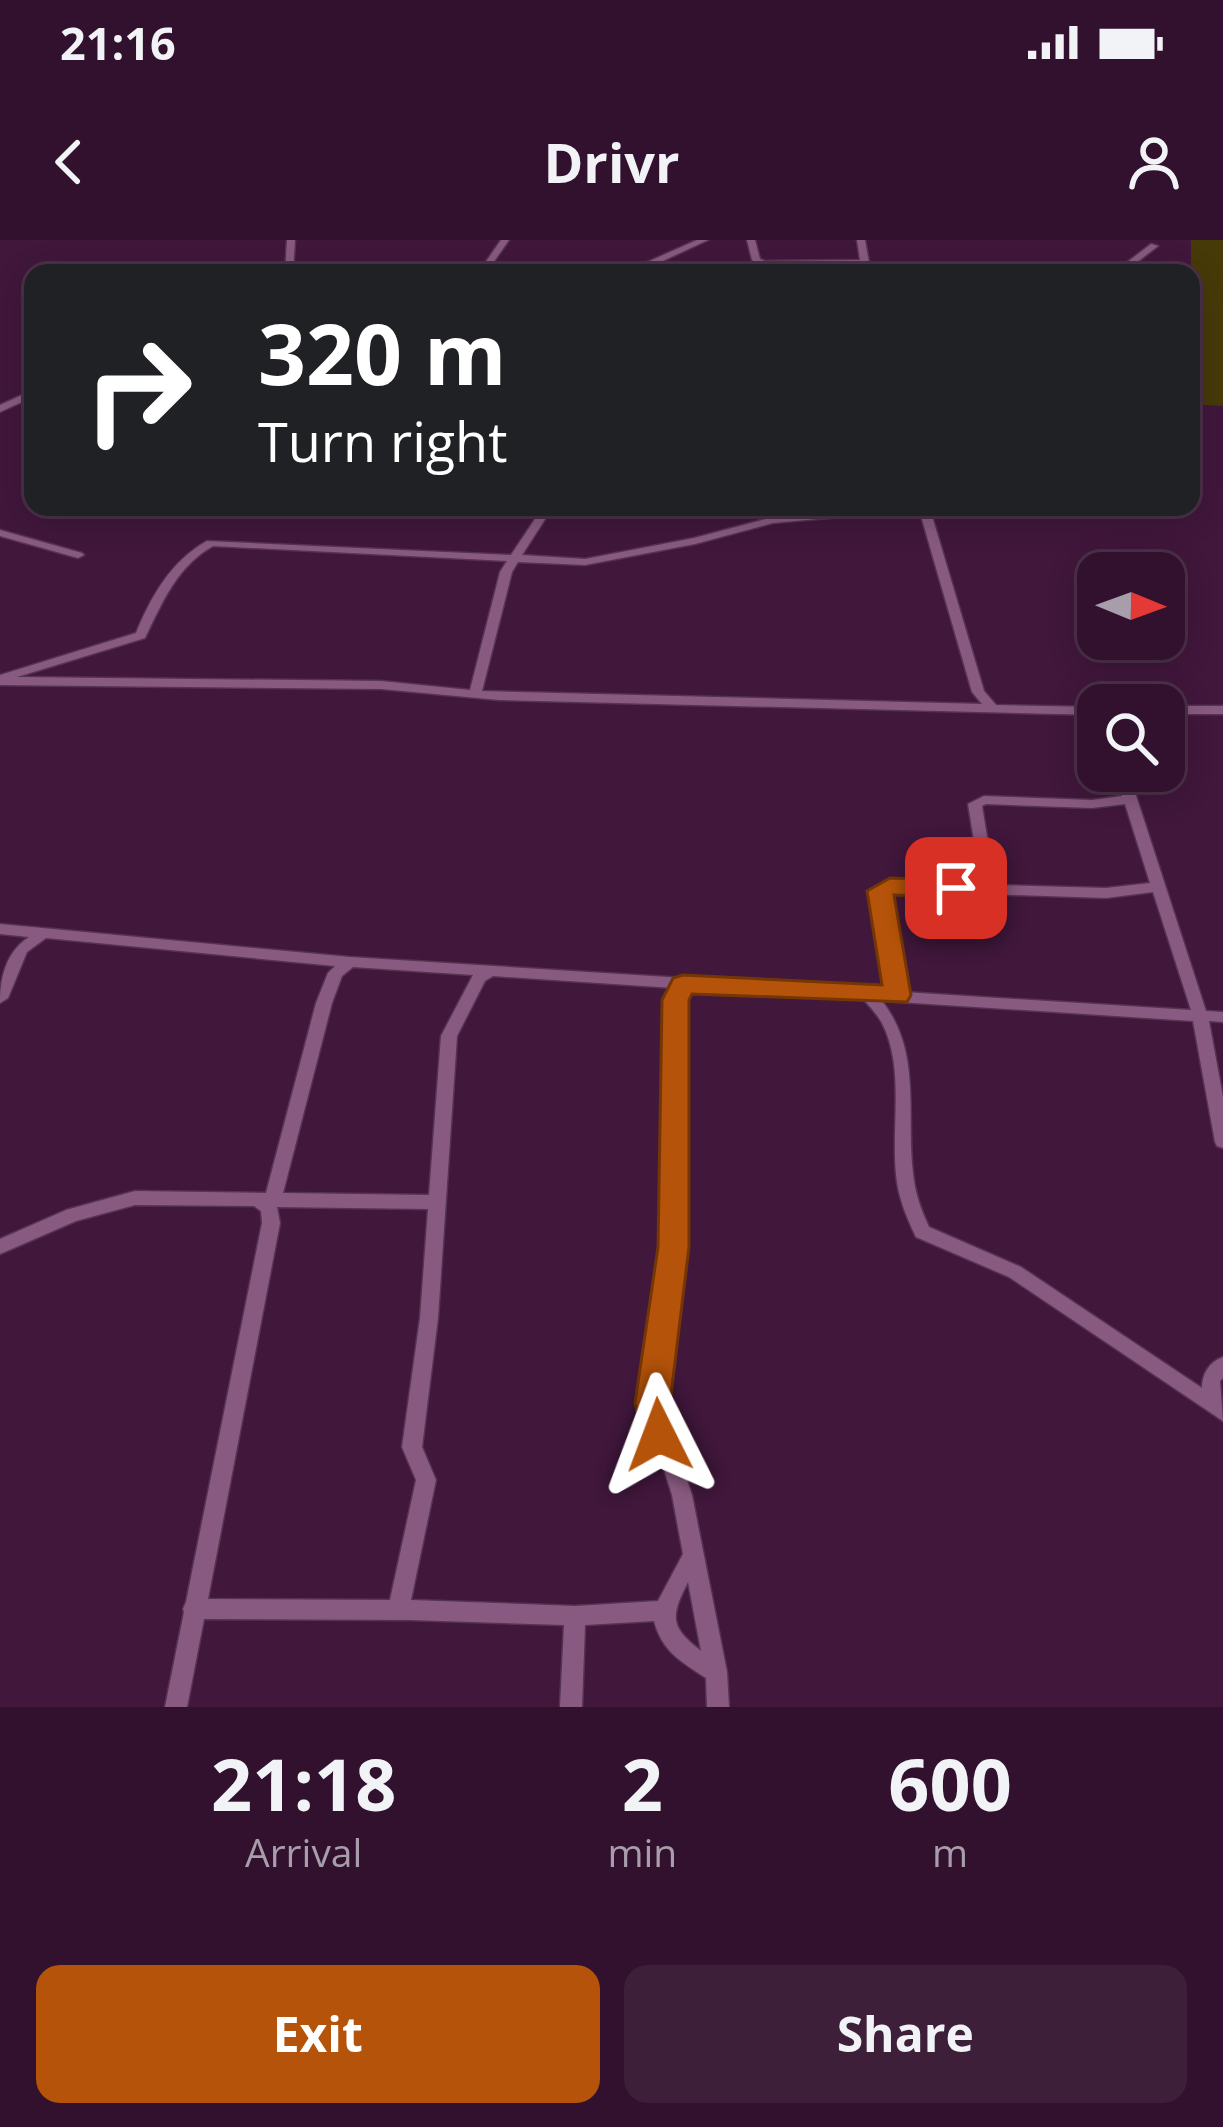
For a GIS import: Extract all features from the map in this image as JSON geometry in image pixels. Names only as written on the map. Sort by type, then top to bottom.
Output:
[{"type":"street","points":[[650,264],[704,240]]},
{"type":"street","points":[[1130,264],[1154,246]]},
{"type":"street","points":[[475,694],[487,636],[520,555],[542,516]]},
{"type":"street","points":[[0,680],[141,634],[149,612],[181,569],[198,549],[211,543],[596,561],[773,520],[818,516]]},
{"type":"street","points":[[927,516],[978,692],[992,708]]},
{"type":"street","points":[[0,533],[78,555]]},
{"type":"street","points":[[0,680],[381,685],[475,694],[1077,711]]},
{"type":"street","points":[[1185,710],[1223,710]]},
{"type":"street","points":[[1128,792],[1200,1015],[1223,1142]]},
{"type":"street","points":[[989,890],[975,804],[984,800],[1092,804],[1130,799]]},
{"type":"street","points":[[1155,887],[1106,893],[890,886],[880,891],[903,1086],[908,1193],[922,1232],[1015,1272],[1217,1408]]},
{"type":"street","points":[[6,930],[675,987],[869,994],[894,1000],[1223,1017]]},
{"type":"street","points":[[6,930],[20,949]]},
{"type":"street","points":[[0,998],[20,949],[43,934]]},
{"type":"street","points":[[176,1707],[271,1223],[266,1202],[324,1003],[335,974],[350,962]]},
{"type":"street","points":[[398,1611],[426,1480],[412,1447],[449,1036],[482,972]]},
{"type":"street","points":[[675,987],[674,1247],[652,1403],[682,1495],[716,1672],[718,1707]]},
{"type":"street","points":[[0,1247],[72,1215],[135,1198],[437,1202]]},
{"type":"street","points":[[1217,1408],[1211,1378],[1223,1365]]},
{"type":"street","points":[[694,1555],[664,1610],[664,1626],[675,1648],[716,1672]]},
{"type":"street","points":[[193,1609],[575,1616],[664,1610]]},
{"type":"street","points":[[571,1707],[575,1616]]},
{"type":"shaded area","points":[[1191,240],[1223,240],[1223,406],[1200,405],[1200,264],[1191,264]]},
{"type":"route","points":[[659,1435],[652,1403],[674,1247],[676,1000],[683,984],[897,995],[880,891],[890,886],[956,888]]}]
